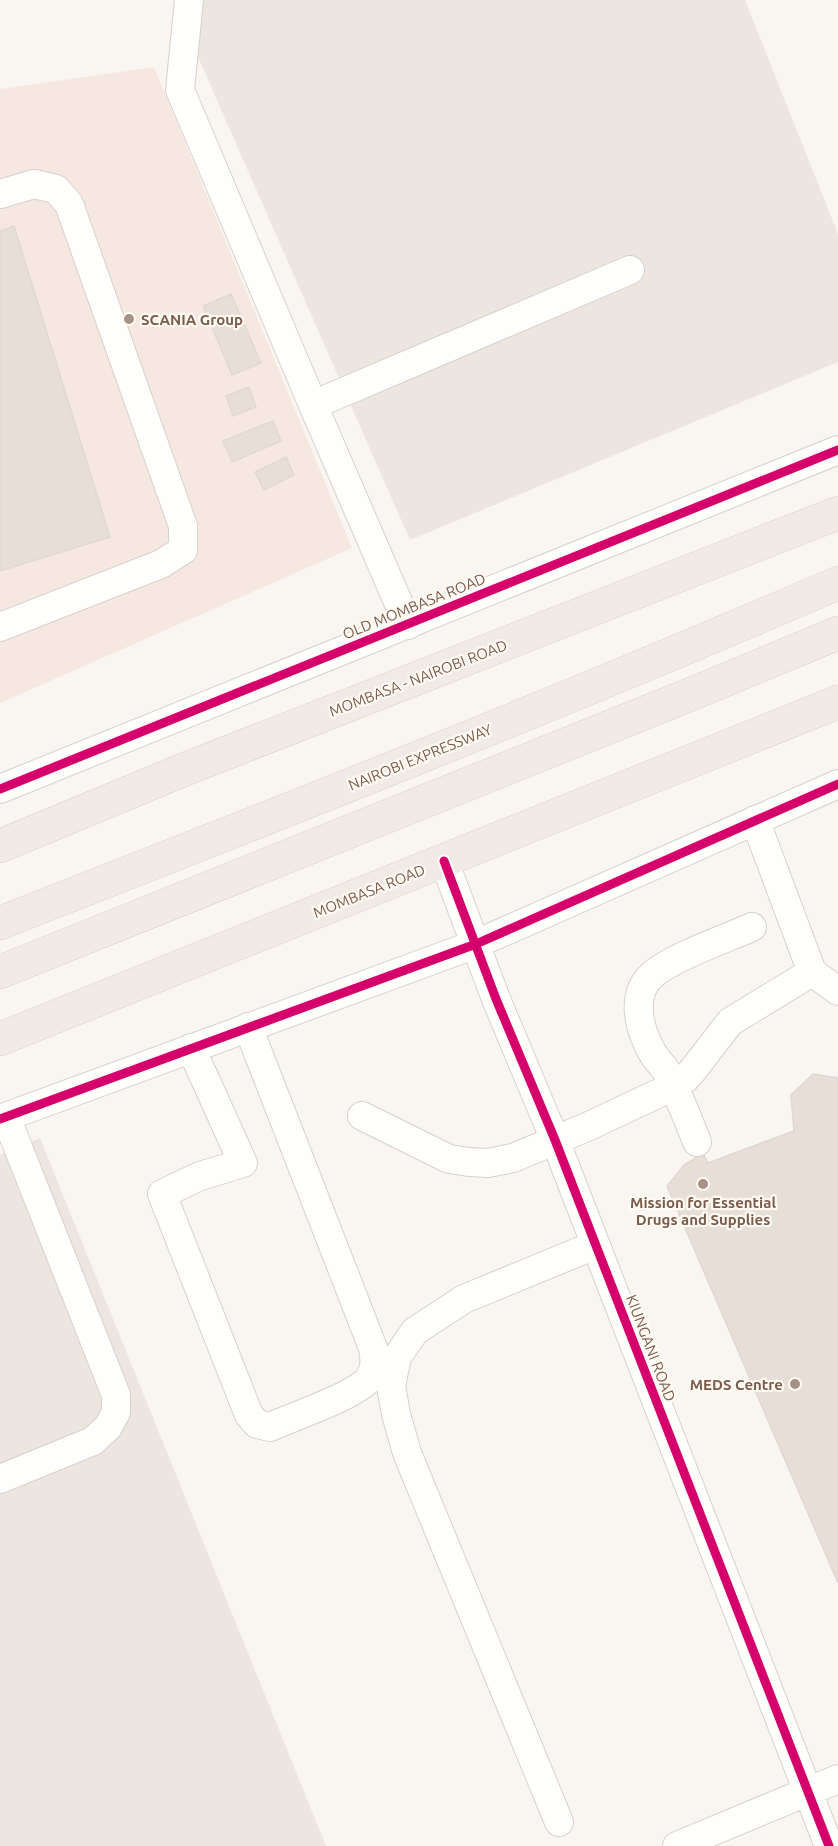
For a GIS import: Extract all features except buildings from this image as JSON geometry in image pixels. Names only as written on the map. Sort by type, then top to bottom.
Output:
[{"type":"highway","name":"MOMBASA - NAIROBI ROAD","points":[[0,846],[183,770],[838,513]]},
{"type":"highway","name":"NAIROBI EXPRESSWAY","points":[[0,922],[634,671],[838,584]]},
{"type":"highway","points":[[0,972],[838,633]]},
{"type":"highway","name":"MOMBASA ROAD","points":[[0,1039],[838,702]]},
{"type":"street","points":[[189,0],[180,90],[408,625]]},
{"type":"street","points":[[0,194],[34,184],[56,189],[69,204],[183,526],[183,550],[161,564],[0,627]]},
{"type":"street","points":[[313,405],[630,270]]},
{"type":"street","name":"OLD MOMBASA ROAD","points":[[0,789],[838,450]]},
{"type":"street","points":[[0,1479],[93,1441],[108,1427],[116,1412],[116,1395],[3,1118],[476,944],[838,784]]},
{"type":"street","points":[[755,820],[812,972],[838,991]]},
{"type":"street","name":"KIUNGANI ROAD","points":[[444,861],[496,999],[555,1140],[829,1846]]},
{"type":"street","points":[[697,1142],[674,1086],[665,1068],[651,1050],[640,1025],[639,1007],[642,987],[653,975],[672,963],[752,927]]},
{"type":"street","points":[[362,1116],[449,1159],[488,1162],[513,1158],[674,1086],[693,1070],[730,1022],[812,972]]},
{"type":"street","points":[[191,1048],[243,1163],[200,1176],[162,1194],[249,1415],[257,1424],[270,1427],[356,1390],[370,1378],[376,1362],[374,1348],[248,1027]]},
{"type":"street","points":[[559,1822],[407,1453],[391,1386],[397,1357],[415,1331],[464,1299],[595,1245]]},
{"type":"street","points":[[677,1846],[838,1779]]},
{"type":"shaded area","points":[[173,0],[745,0],[838,234],[838,362],[410,540]]},
{"type":"shaded area","name":"SCANIA Group","points":[[154,67],[352,548],[0,703],[0,89]]},
{"type":"shaded area","points":[[40,1138],[326,1846],[0,1846],[0,1155]]},
{"type":"cycle path","points":[[0,789],[838,450]]},
{"type":"cycle path","points":[[0,1119],[476,944],[838,784]]},
{"type":"cycle path","points":[[444,861],[496,999],[555,1140],[829,1846]]},
{"type":"place","name":"SCANIA Group","points":[[129,319]]},
{"type":"place","name":"Mission for Essential Drugs and Supplies","points":[[703,1184]]},
{"type":"place","name":"MEDS Centre","points":[[795,1384]]}]
